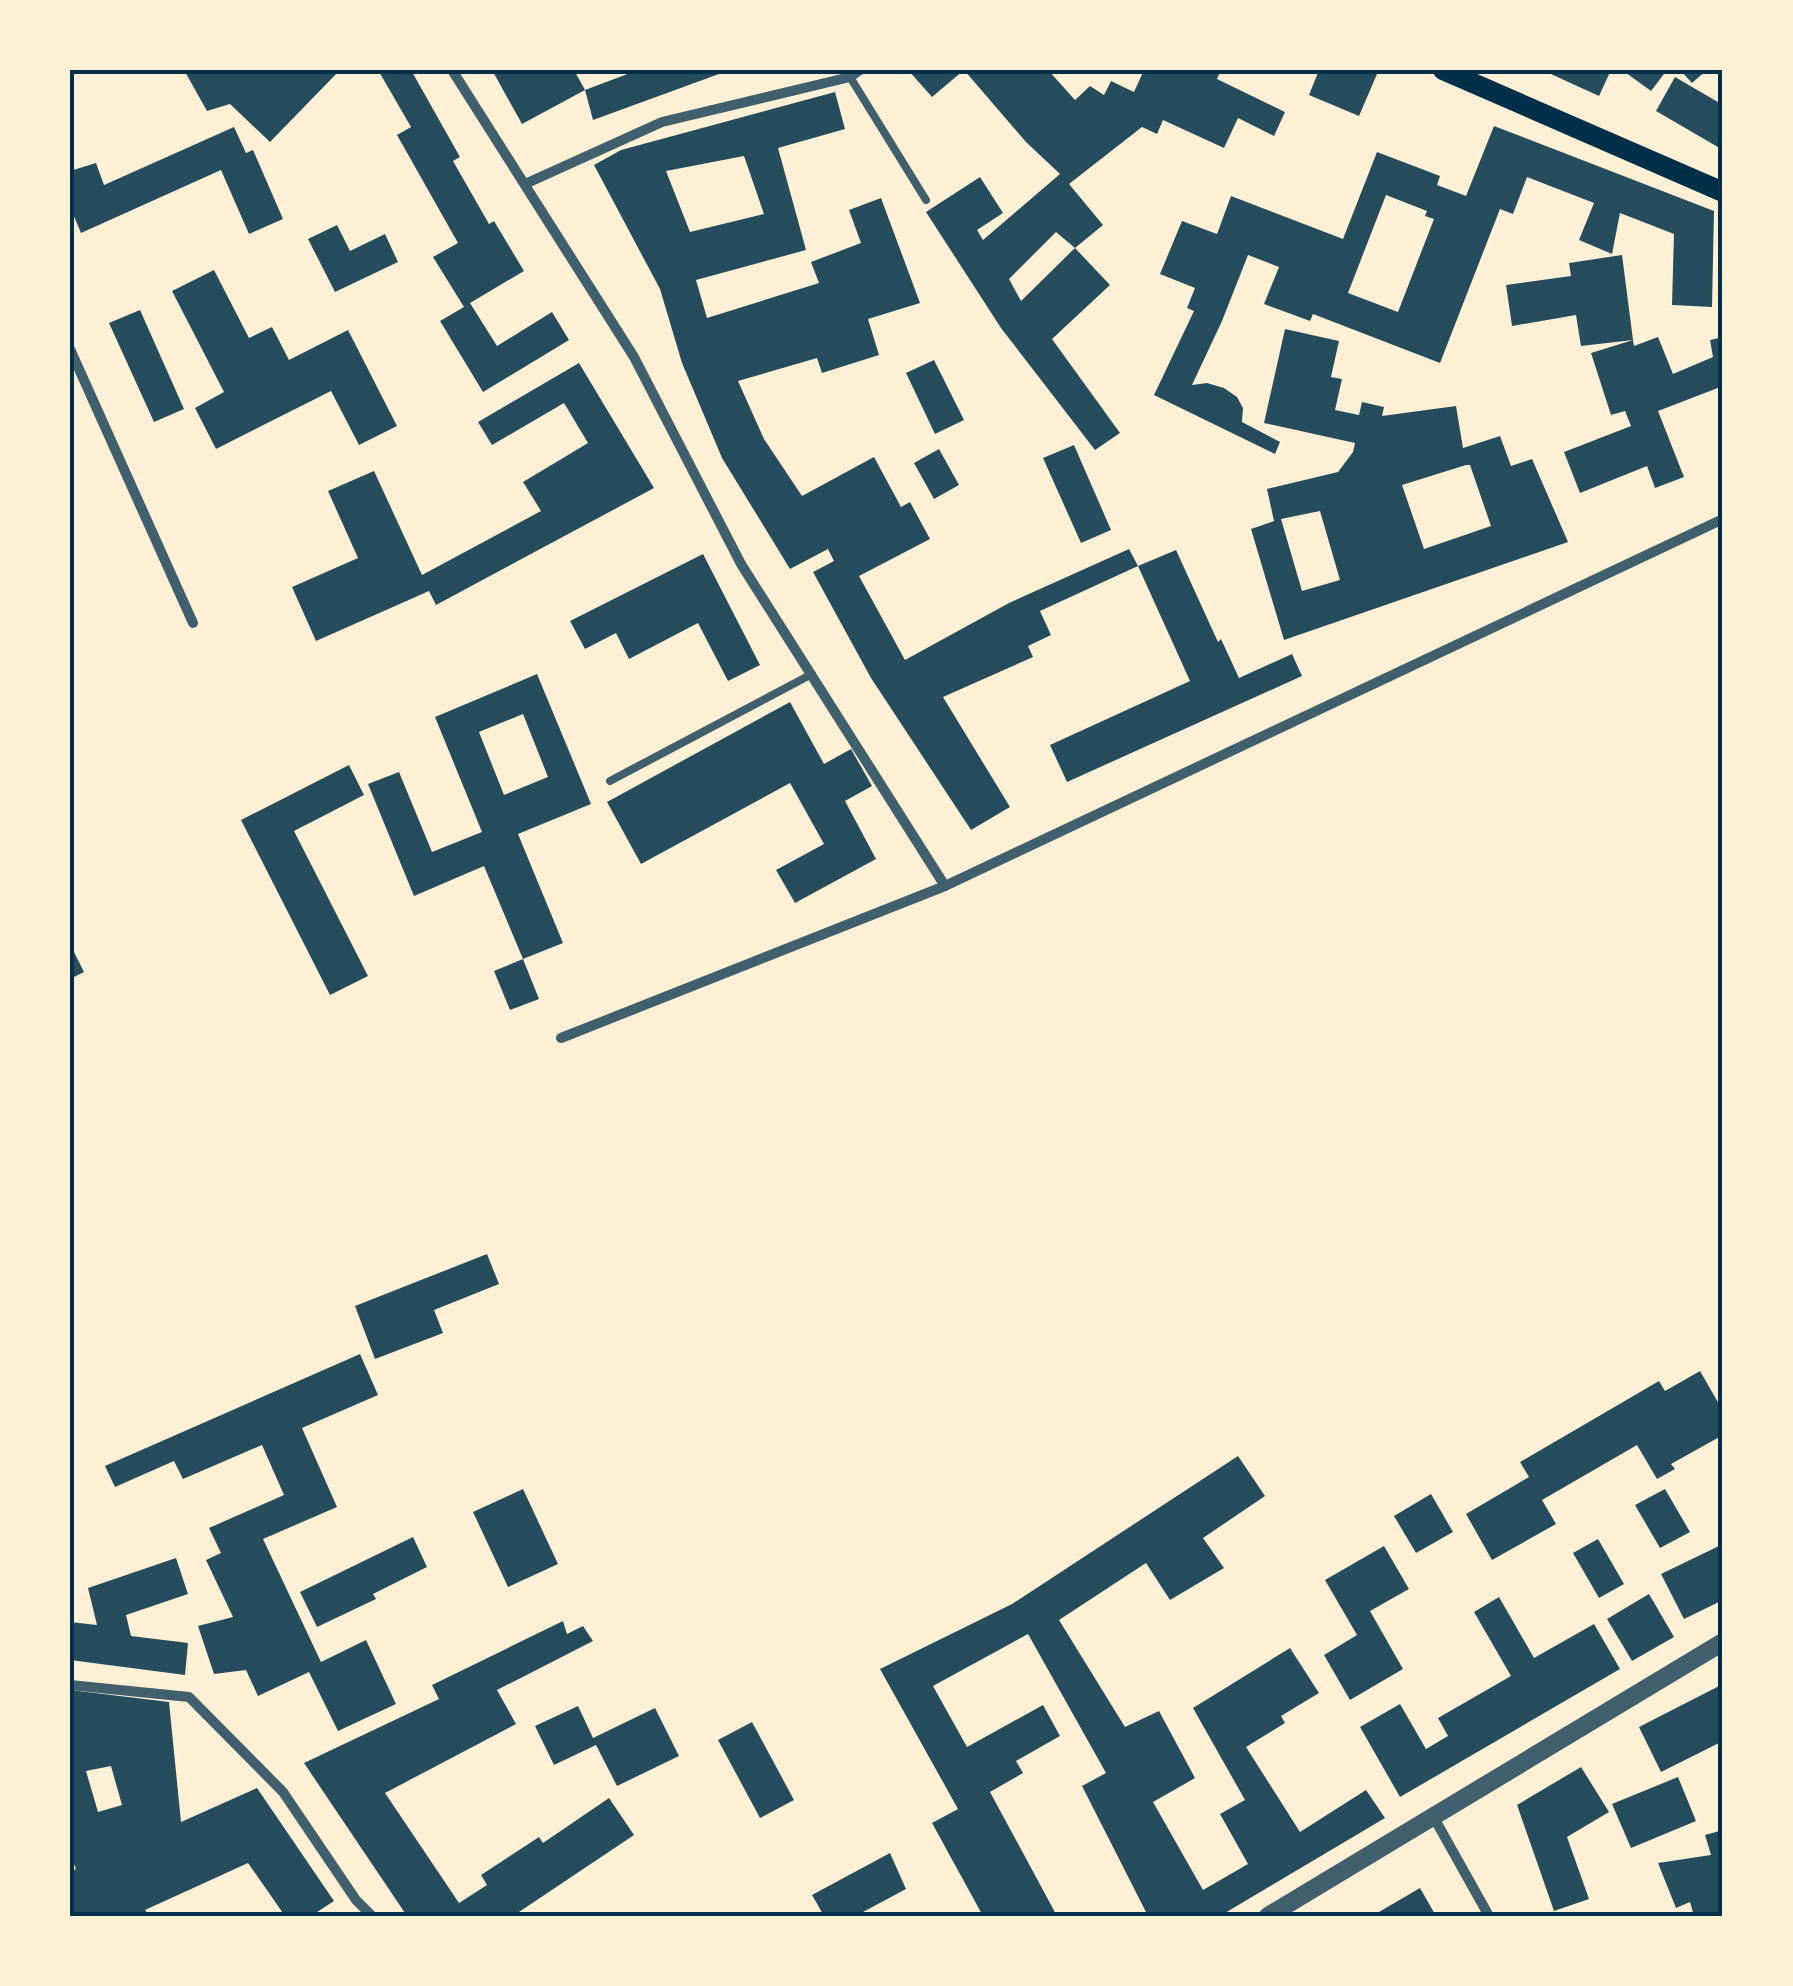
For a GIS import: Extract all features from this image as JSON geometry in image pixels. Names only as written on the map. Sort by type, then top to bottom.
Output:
[{"type":"main road","points":[[1443,70],[1723,192]]},
{"type":"street","points":[[452,70],[634,357],[741,564],[945,886]]},
{"type":"street","points":[[525,184],[662,122],[855,74]]},
{"type":"street","points":[[70,349],[192,623]]},
{"type":"street","points":[[561,1038],[945,886],[1723,520]]},
{"type":"street","points":[[1268,1916],[1723,1642]]},
{"type":"street","points":[[70,1685],[189,1697],[283,1792],[356,1900],[372,1916]]},
{"type":"street","points":[[1433,1815],[1489,1916]]},
{"type":"lane","points":[[855,74],[926,200]]},
{"type":"lane","points":[[610,781],[812,674]]},
{"type":"building","points":[[184,70],[340,70],[270,142],[230,104],[207,111]]},
{"type":"building","points":[[378,70],[411,70],[460,157],[453,161],[489,224],[494,221],[524,271],[470,303],[497,346],[552,312],[569,340],[483,392],[440,321],[464,307],[433,257],[458,243],[397,135],[411,127]]},
{"type":"building","points":[[492,70],[574,70],[585,90],[522,124]]},
{"type":"building","points":[[638,70],[730,70],[593,120],[585,90]]},
{"type":"building","points":[[908,70],[964,70],[932,97]]},
{"type":"building","points":[[964,70],[1048,70],[1075,100],[1090,86],[1104,95],[1111,81],[1134,92],[1144,70],[1221,70],[1217,79],[1285,112],[1274,136],[1238,118],[1224,148],[1163,120],[1157,134],[1142,127],[1069,184],[1103,225],[1075,248],[1110,285],[1052,339],[1120,433],[1095,450],[1001,328],[926,212],[980,177],[1003,213],[977,230],[983,240],[1060,174],[1026,142]],"holes":[[[1056,232],[1075,248],[1021,301],[1009,279]]]},
{"type":"building","points":[[1319,70],[1366,70],[1377,74],[1359,116],[1309,95]]},
{"type":"building","points":[[1542,70],[1611,70],[1599,96]]},
{"type":"building","points":[[1622,70],[1667,70],[1651,91]]},
{"type":"building","points":[[1680,70],[1707,70],[1692,83]]},
{"type":"building","points":[[1675,77],[1723,105],[1723,150],[1656,111]]},
{"type":"building","points":[[835,92],[845,129],[778,148],[806,250],[696,280],[707,318],[819,283],[811,262],[861,243],[849,210],[881,198],[920,303],[868,319],[879,355],[822,373],[817,358],[738,381],[764,439],[802,496],[874,457],[901,507],[910,502],[930,539],[859,576],[905,660],[1009,603],[1129,549],[1138,566],[1040,611],[1051,635],[1028,646],[1033,657],[943,697],[1010,807],[971,830],[871,678],[813,572],[834,561],[828,549],[790,569],[722,458],[682,363],[660,289],[594,165],[621,150]],"holes":[[[744,156],[764,214],[690,232],[666,171]]]},
{"type":"building","points":[[1494,126],[1714,211],[1712,307],[1672,305],[1674,234],[1620,213],[1612,254],[1579,240],[1594,203],[1527,177],[1513,214],[1500,209],[1440,363],[1313,314],[1310,321],[1264,304],[1279,267],[1248,255],[1192,385],[1207,383],[1237,397],[1243,408],[1242,422],[1280,442],[1275,454],[1154,395],[1194,311],[1187,308],[1195,288],[1160,274],[1182,221],[1217,234],[1231,196],[1343,239],[1377,152],[1440,176],[1437,185],[1466,196]],"holes":[[[1386,195],[1427,211],[1425,216],[1434,219],[1398,312],[1348,293]]]},
{"type":"building","points":[[234,127],[246,153],[253,150],[283,219],[249,234],[221,170],[81,233],[70,207],[70,171],[96,163],[104,185]]},
{"type":"building","points":[[337,225],[350,251],[385,234],[398,262],[335,292],[308,239]]},
{"type":"building","points":[[1622,255],[1633,340],[1581,346],[1576,315],[1512,326],[1506,285],[1571,276],[1569,263]]},
{"type":"building","points":[[214,270],[249,338],[272,327],[289,360],[348,330],[397,426],[359,445],[331,391],[216,449],[195,408],[224,392],[172,291]]},
{"type":"building","points":[[140,310],[184,409],[154,422],[109,323]]},
{"type":"building","points":[[1285,329],[1339,341],[1331,377],[1342,379],[1335,410],[1359,415],[1362,402],[1384,407],[1382,416],[1456,406],[1463,448],[1500,436],[1511,466],[1532,459],[1568,542],[1284,640],[1251,529],[1274,521],[1267,489],[1338,472],[1355,443],[1264,423]],"holes":[[[1470,465],[1491,526],[1424,549],[1402,485]],[[1320,511],[1340,580],[1302,591],[1281,519]]]},
{"type":"building","points":[[1658,337],[1673,374],[1713,357],[1710,340],[1723,337],[1723,386],[1658,411],[1684,477],[1655,488],[1647,466],[1580,493],[1564,452],[1631,426],[1625,411],[1611,415],[1591,353],[1633,340],[1634,346]]},
{"type":"building","points":[[934,360],[964,420],[935,434],[906,373]]},
{"type":"building","points":[[579,363],[654,488],[436,605],[429,591],[316,641],[292,587],[358,558],[328,491],[374,471],[422,575],[541,511],[523,482],[588,443],[564,403],[492,445],[478,422]]},
{"type":"building","points":[[1074,445],[1111,530],[1081,543],[1043,458]]},
{"type":"building","points":[[939,449],[959,485],[934,499],[914,463]]},
{"type":"building","points":[[1176,550],[1239,678],[1292,654],[1302,676],[1067,782],[1050,745],[1190,681],[1138,566]]},
{"type":"building","points":[[703,554],[760,665],[728,681],[698,623],[629,659],[616,633],[585,649],[570,621]]},
{"type":"building","points":[[537,674],[591,804],[518,834],[563,943],[523,959],[484,866],[414,896],[368,784],[399,772],[432,852],[482,832],[435,717]],"holes":[[[523,714],[548,777],[504,795],[479,732]]]},
{"type":"building","points":[[790,702],[824,764],[851,749],[872,786],[845,801],[876,859],[795,903],[776,870],[824,844],[790,783],[641,864],[607,802]]},
{"type":"building","points":[[349,765],[364,795],[294,831],[368,976],[330,995],[241,820]]},
{"type":"building","points":[[70,944],[84,972],[70,979]]},
{"type":"building","points":[[523,959],[539,999],[510,1010],[494,971]]},
{"type":"building","points":[[487,1254],[499,1284],[434,1310],[443,1333],[375,1359],[355,1306]]},
{"type":"building","points":[[360,1354],[378,1395],[302,1428],[337,1507],[263,1539],[321,1662],[366,1640],[396,1704],[338,1731],[309,1672],[258,1696],[246,1670],[214,1674],[198,1626],[233,1617],[206,1560],[221,1553],[209,1528],[284,1495],[262,1445],[183,1479],[174,1461],[115,1487],[105,1466]]},
{"type":"building","points":[[1700,1371],[1723,1411],[1723,1435],[1671,1464],[1675,1469],[1657,1479],[1637,1445],[1542,1500],[1556,1524],[1492,1560],[1466,1514],[1529,1477],[1520,1462],[1659,1381],[1665,1391]]},
{"type":"building","points":[[1238,1456],[1265,1496],[1203,1538],[1224,1568],[1170,1600],[1146,1563],[1059,1620],[1125,1727],[1159,1711],[1195,1778],[1153,1802],[1203,1890],[1248,1864],[1220,1814],[1245,1800],[1193,1708],[1290,1648],[1319,1693],[1281,1716],[1285,1723],[1246,1747],[1300,1832],[1366,1790],[1385,1818],[1220,1916],[1148,1916],[1082,1786],[1106,1773],[1028,1634],[933,1686],[967,1747],[1043,1705],[1060,1736],[1016,1761],[1023,1773],[990,1792],[1057,1916],[983,1916],[932,1823],[958,1809],[880,1669],[1012,1604]]},
{"type":"building","points":[[523,1489],[558,1564],[508,1587],[473,1512]]},
{"type":"building","points":[[1665,1489],[1690,1532],[1660,1548],[1635,1505]]},
{"type":"building","points":[[1431,1494],[1453,1532],[1416,1553],[1394,1516]]},
{"type":"building","points":[[413,1537],[427,1567],[373,1594],[376,1599],[317,1627],[300,1592]]},
{"type":"building","points":[[1598,1539],[1624,1584],[1599,1598],[1573,1553]]},
{"type":"building","points":[[1723,1544],[1723,1600],[1684,1619],[1661,1574]]},
{"type":"building","points":[[1384,1546],[1409,1589],[1370,1611],[1403,1669],[1350,1700],[1324,1655],[1357,1635],[1325,1580]]},
{"type":"building","points":[[176,1558],[188,1594],[126,1615],[131,1636],[188,1643],[185,1675],[70,1660],[70,1622],[97,1625],[88,1588]]},
{"type":"building","points":[[1649,1594],[1674,1637],[1632,1661],[1607,1619]]},
{"type":"building","points":[[1499,1597],[1534,1658],[1594,1624],[1620,1669],[1400,1797],[1360,1727],[1400,1704],[1426,1749],[1448,1736],[1438,1718],[1511,1676],[1474,1612]]},
{"type":"building","points":[[563,1621],[567,1634],[583,1626],[593,1641],[497,1690],[516,1724],[385,1793],[459,1903],[487,1885],[481,1875],[539,1837],[543,1843],[609,1798],[634,1835],[519,1912],[522,1916],[449,1916],[447,1912],[440,1916],[407,1916],[304,1763],[439,1699],[432,1685]]},
{"type":"building","points":[[1723,1684],[1723,1741],[1661,1772],[1639,1727]]},
{"type":"building","points":[[70,1690],[169,1702],[181,1822],[257,1788],[334,1901],[311,1916],[285,1916],[248,1863],[145,1910],[149,1916],[74,1916],[70,1909],[70,1872],[76,1869],[70,1855]],"holes":[[[111,1766],[122,1805],[98,1812],[86,1771]]]},
{"type":"building","points":[[578,1706],[593,1738],[655,1708],[679,1756],[617,1786],[596,1745],[554,1765],[535,1726]]},
{"type":"building","points":[[752,1722],[794,1800],[760,1818],[718,1740]]},
{"type":"building","points":[[1581,1767],[1609,1812],[1567,1837],[1589,1899],[1554,1911],[1517,1805]]},
{"type":"building","points":[[1678,1777],[1696,1821],[1631,1848],[1612,1804]]},
{"type":"building","points":[[1723,1830],[1723,1916],[1694,1916],[1690,1902],[1676,1908],[1658,1863],[1711,1855],[1705,1835]]},
{"type":"building","points":[[890,1853],[906,1889],[863,1912],[866,1916],[824,1916],[812,1895]]},
{"type":"building","points":[[1420,1888],[1436,1916],[1372,1916]]}]
